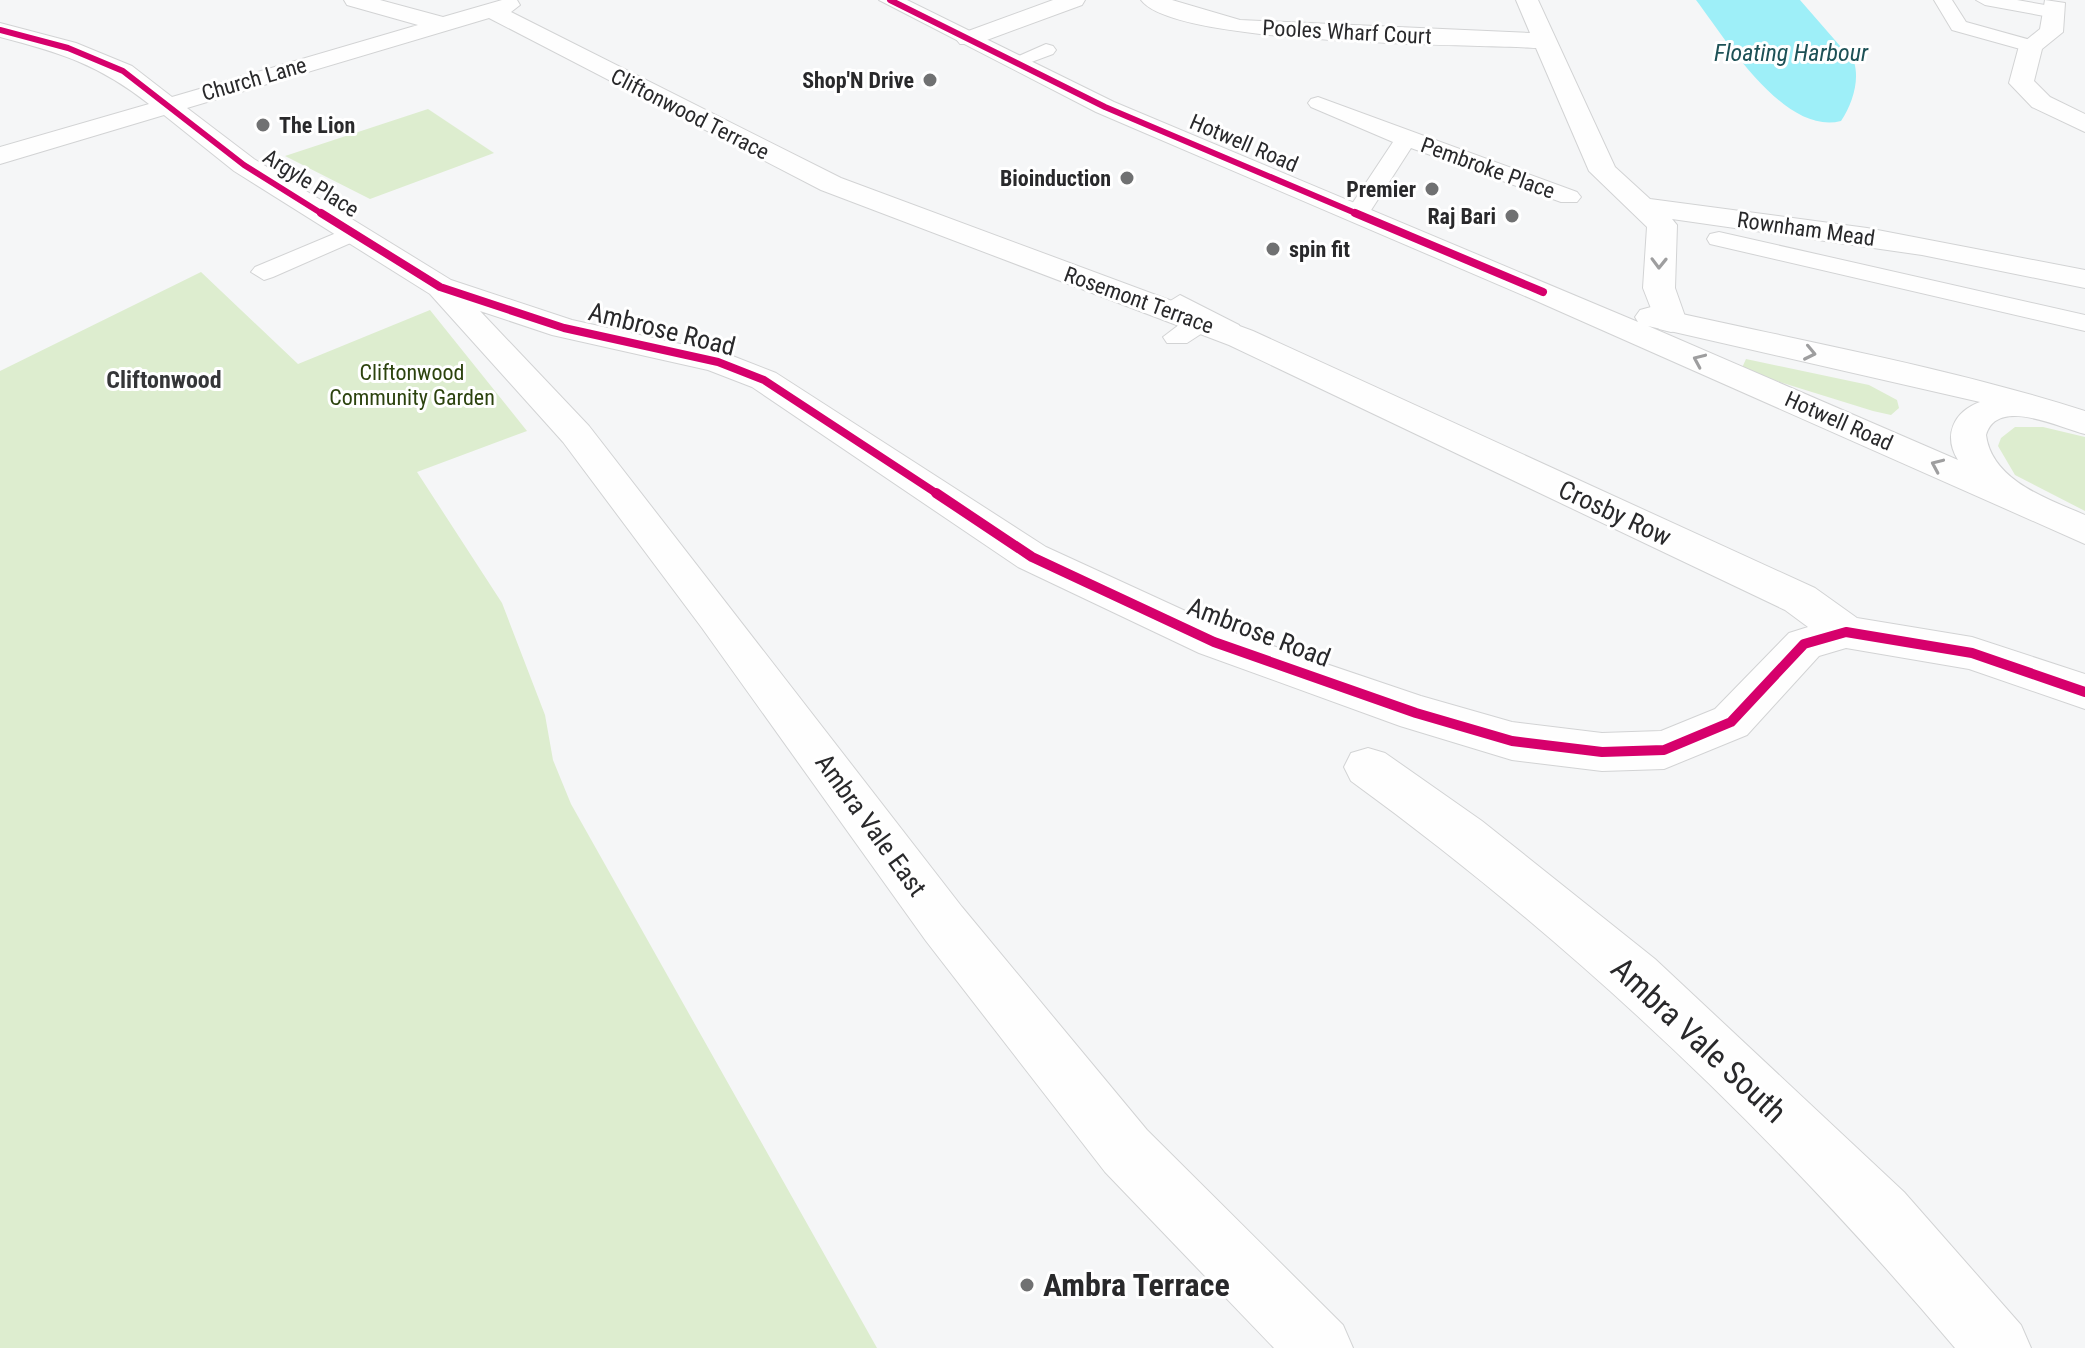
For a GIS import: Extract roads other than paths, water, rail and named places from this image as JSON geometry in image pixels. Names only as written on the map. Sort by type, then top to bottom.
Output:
[{"type":"street","points":[[355,0],[442,24]]},
{"type":"street","points":[[968,39],[1074,0]]},
{"type":"street","name":"Pooles Wharf Court","points":[[1152,0],[1187,14],[1240,27],[1547,41]]},
{"type":"street","points":[[1527,0],[1603,171],[1647,207],[1662,225],[1659,288],[1671,322]]},
{"type":"street","name":"Hotwell Road","points":[[880,2],[934,21],[1105,107],[1543,292],[2085,531]]},
{"type":"street","points":[[2059,7],[2051,32],[2031,46],[2021,78],[2025,89],[2041,102],[2085,124]]},
{"type":"street","name":"Church Lane","points":[[0,156],[500,8]]},
{"type":"street","name":"Cliftonwood Terrace","points":[[500,8],[831,184],[893,209]]},
{"type":"street","name":"Argyle Place","points":[[0,30],[96,58],[133,78],[244,165],[440,287]]},
{"type":"street","points":[[2065,143],[2062,135],[2065,129],[2085,124]]},
{"type":"street","name":"Rownham Mead","points":[[1647,207],[1806,227],[2018,263],[2085,279]]},
{"type":"street","name":"Rosemont Terrace","points":[[893,209],[1185,321],[1241,338],[1380,402]]},
{"type":"street","name":"Ambrose Road","points":[[440,287],[564,328],[718,362],[764,380],[1032,557],[1214,642],[1416,713],[1512,741],[1602,752],[1664,750],[1731,722],[1804,644],[1846,632],[1972,653],[2085,692]]},
{"type":"street","name":"Ambra Vale East","points":[[440,287],[576,434],[717,617],[944,924],[1126,1151],[1320,1348]]},
{"type":"street","points":[[1543,292],[2028,403],[2085,423]]},
{"type":"street","name":"Crosby Row","points":[[1380,402],[1800,599],[1846,632]]},
{"type":"street","points":[[2027,505],[1989,478],[1971,454],[1968,435],[1976,418],[1995,408],[2028,403]]},
{"type":"street","name":"Ambra Vale South","points":[[1368,767],[1465,836],[1636,977],[1882,1214],[1998,1348]]},
{"type":"lane","points":[[1943,0],[1959,26],[2031,46]]},
{"type":"lane","points":[[1985,0],[2059,7]]},
{"type":"lane","points":[[1015,62],[1046,50]]},
{"type":"lane","name":"Pembroke Place","points":[[1318,103],[1406,139],[1569,197]]},
{"type":"lane","name":"Pembroke Place","points":[[1358,213],[1406,139]]},
{"type":"lane","points":[[264,272],[353,233]]},
{"type":"lane","points":[[1719,239],[2014,304],[2085,323]]},
{"type":"lane","points":[[2014,304],[2018,263]]},
{"type":"water","name":"Floating Harbour","points":[[1696,0],[1800,0],[1854,62],[1854,92],[1841,121],[1820,122],[1798,114],[1778,99],[1740,59]]},
{"type":"place","name":"Shop'N Drive","points":[[930,80]]},
{"type":"place","name":"The Lion","points":[[263,125]]},
{"type":"place","name":"Bioinduction","points":[[1127,178]]},
{"type":"place","name":"Premier","points":[[1432,189]]},
{"type":"place","name":"Raj Bari","points":[[1512,216]]},
{"type":"place","name":"spin fit","points":[[1273,249]]},
{"type":"place","name":"Ambra Terrace","points":[[1027,1285]]},
{"type":"district","name":"Cliftonwood","points":[[164,380]]},
{"type":"park label","name":"Cliftonwood Community Garden","points":[[412,384]]}]
